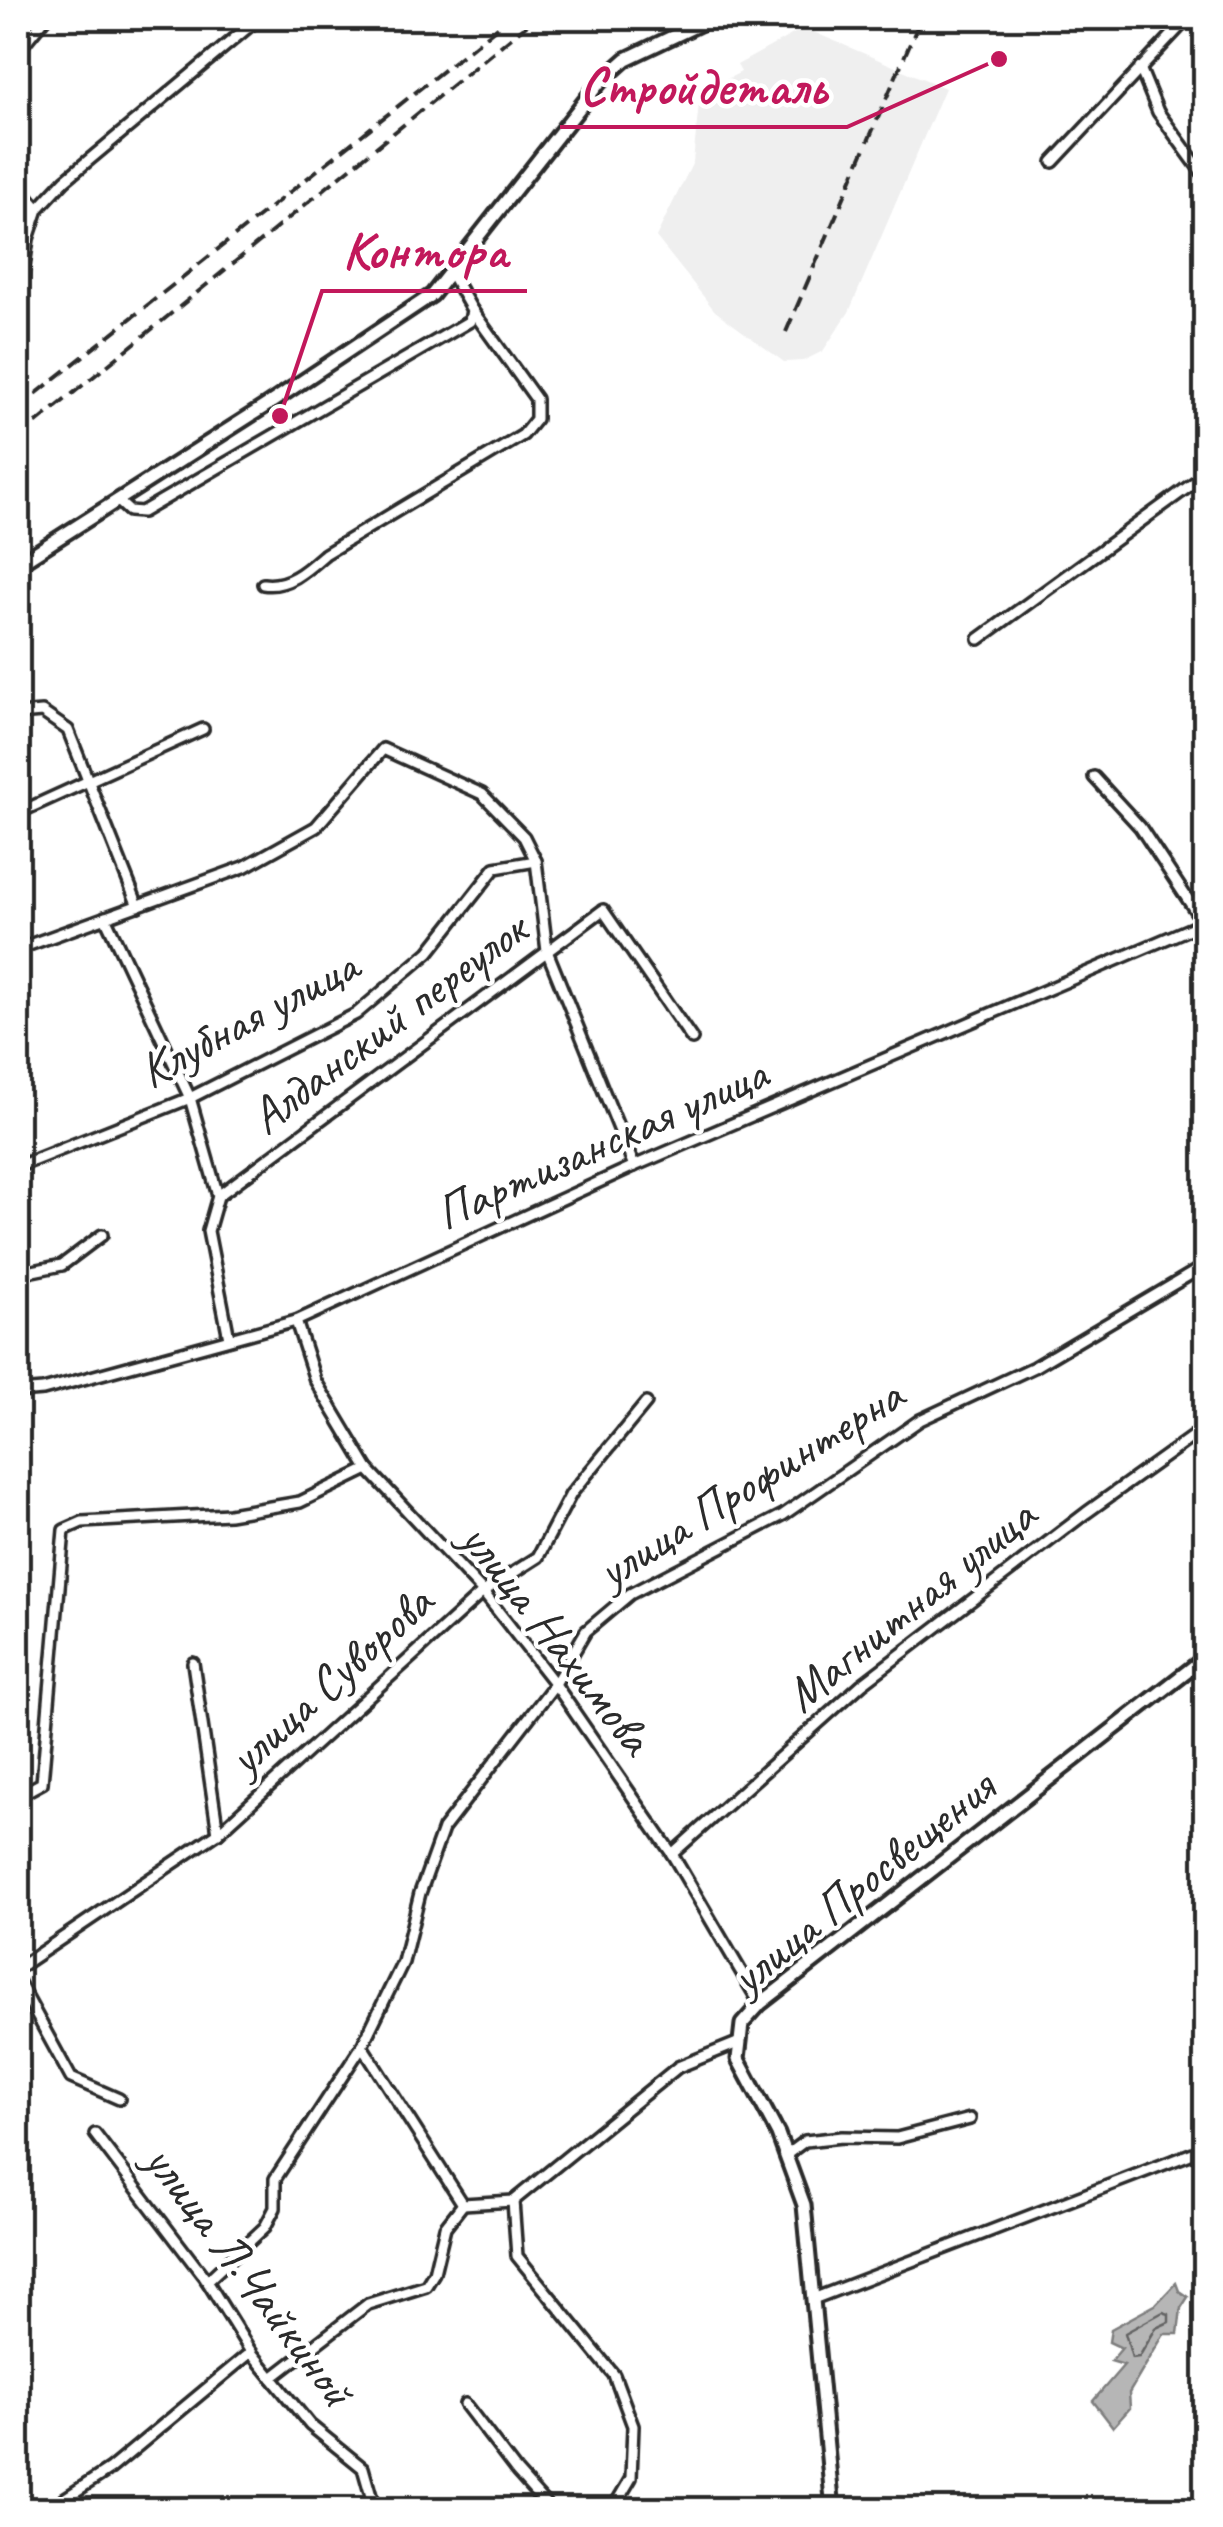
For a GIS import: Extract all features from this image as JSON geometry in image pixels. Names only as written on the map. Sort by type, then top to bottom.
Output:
[{"type":"street","points":[[18,51],[45,18]]},
{"type":"street","points":[[18,308],[28,239],[38,209],[65,180],[259,18]]},
{"type":"street","points":[[18,564],[432,295],[599,83],[626,59],[712,18]]},
{"type":"street","points":[[1053,162],[1188,18]]},
{"type":"street","points":[[1140,68],[1158,112],[1206,178]]},
{"type":"street","points":[[18,185],[38,209]]},
{"type":"street","points":[[263,584],[272,586],[300,576],[326,554],[523,435],[536,419],[536,399],[450,273]]},
{"type":"street","points":[[117,500],[129,511],[142,512],[470,321],[472,310]]},
{"type":"street","points":[[979,639],[1206,474]]},
{"type":"street","points":[[18,714],[42,712],[68,730],[138,906]]},
{"type":"street","points":[[18,813],[203,729]]},
{"type":"street","points":[[18,949],[244,867],[316,826],[383,748],[482,794],[524,837],[536,861],[548,951],[634,1166]]},
{"type":"street","points":[[1094,778],[1140,826],[1204,925]]},
{"type":"street","name":"Клубная улица","points":[[18,1156],[22,1165],[190,1098],[356,1014],[429,952],[495,868],[536,861]]},
{"type":"street","name":"Алданский переулок","points":[[218,1196],[603,910],[692,1039]]},
{"type":"street","points":[[105,918],[190,1098],[218,1196],[208,1231],[229,1338]]},
{"type":"street","name":"Партизанская улица","points":[[18,1392],[42,1390],[296,1321],[634,1166],[1204,925]]},
{"type":"street","points":[[18,1274],[62,1265],[102,1235]]},
{"type":"street","name":"улица Профинтерна","points":[[207,2281],[265,2227],[275,2208],[275,2179],[362,2046],[403,1962],[420,1892],[443,1830],[555,1684],[586,1630],[630,1594],[783,1515],[920,1420],[1034,1367],[1206,1265]]},
{"type":"street","name":"улица Нахимова","points":[[296,1321],[315,1380],[368,1468],[482,1592],[555,1684],[672,1854],[760,2004]]},
{"type":"street","name":"улица Суворова","points":[[18,1968],[218,1833],[482,1592],[538,1557],[571,1494],[646,1403]]},
{"type":"street","name":"Магнитная улица","points":[[672,1854],[862,1684],[1206,1427]]},
{"type":"street","points":[[18,1796],[42,1784],[64,1530],[82,1522],[229,1514],[300,1502],[368,1468]]},
{"type":"street","name":"улица Просвещения","points":[[513,2201],[678,2067],[740,2042],[742,2024],[760,2004],[1206,1657]]},
{"type":"street","points":[[193,1663],[218,1833]]},
{"type":"street","points":[[18,1981],[72,2078],[119,2099]]},
{"type":"street","points":[[740,2042],[738,2059],[786,2156],[804,2205],[833,2510]]},
{"type":"street","points":[[362,2046],[463,2204]]},
{"type":"street","points":[[786,2156],[805,2141],[897,2138],[970,2119]]},
{"type":"street","name":"улица Л.Чайкиной","points":[[95,2134],[207,2281],[251,2352],[310,2424],[362,2468],[375,2510]]},
{"type":"street","points":[[813,2299],[1206,2148]]},
{"type":"street","points":[[272,2378],[368,2304],[426,2286],[434,2272],[445,2227],[463,2204],[513,2201],[517,2256],[614,2375],[633,2426],[631,2478],[612,2510]]},
{"type":"street","points":[[47,2510],[110,2469],[251,2352]]},
{"type":"street","points":[[465,2404],[551,2510]]},
{"type":"shaded area","points":[[804,28],[945,88],[849,312],[823,351],[803,361],[784,362],[715,311],[656,237],[693,162],[700,93],[741,72],[737,65]]},
{"type":"water","points":[[1176,2283],[1188,2297],[1181,2308],[1178,2334],[1164,2334],[1129,2393],[1130,2408],[1113,2427],[1093,2401],[1124,2365],[1111,2361],[1122,2348],[1109,2342],[1111,2329],[1155,2305]]},
{"type":"railway","points":[[18,408],[509,18]]},
{"type":"railway","points":[[18,438],[535,18]]},
{"type":"railway","points":[[786,332],[921,18]]},
{"type":"place","name":"Стройдеталь","points":[[999,59]]},
{"type":"place","name":"Контора","points":[[280,416]]}]
